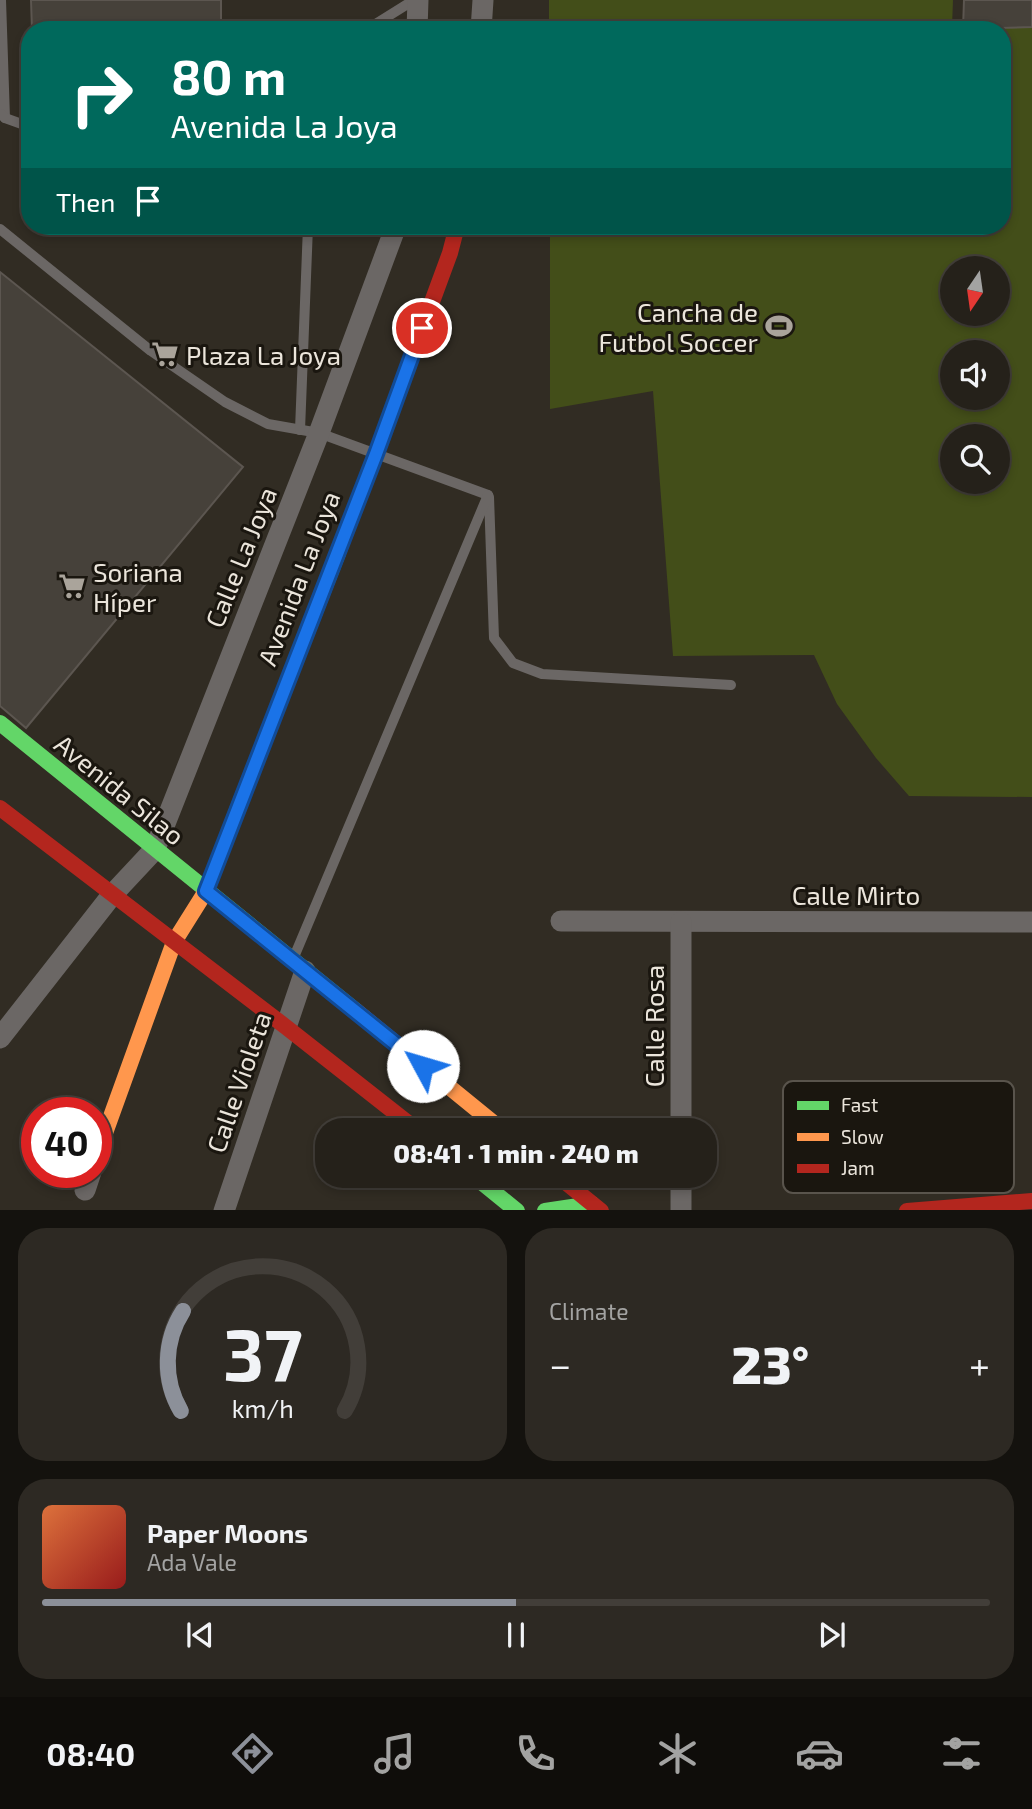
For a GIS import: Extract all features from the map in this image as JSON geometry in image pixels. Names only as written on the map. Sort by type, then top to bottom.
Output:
[{"type":"street","points":[[416,0],[417,21]]},
{"type":"street","points":[[482,21],[483,0]]},
{"type":"street","name":"Calle La Joya","points":[[0,1038],[112,895],[155,849],[309,431],[392,235]]},
{"type":"street","name":"Avenida La Joya","points":[[112,1114],[174,943],[206,891],[376,454],[455,235]]},
{"type":"street","name":"Avenida Silao","points":[[0,723],[487,1118]]},
{"type":"street","points":[[0,808],[402,1118]]},
{"type":"street","name":"Calle Mirto","points":[[561,921],[1032,922]]},
{"type":"street","name":"Calle Rosa","points":[[681,922],[681,1118]]},
{"type":"street","name":"Calle Violeta","points":[[223,1210],[286,1027],[299,966]]},
{"type":"street","points":[[489,1188],[517,1210]]},
{"type":"street","points":[[573,1188],[597,1207]]},
{"type":"street","points":[[681,1188],[681,1210]]},
{"type":"street","points":[[907,1210],[1032,1201]]},
{"type":"street","points":[[545,1210],[597,1207]]},
{"type":"lane","points":[[1,0],[3,116],[21,123]]},
{"type":"lane","points":[[381,21],[416,0]]},
{"type":"lane","points":[[0,229],[151,351],[225,401],[268,424],[309,431],[488,495]]},
{"type":"lane","points":[[308,235],[309,431]]},
{"type":"lane","points":[[488,495],[494,638],[513,663],[542,674],[731,685]]},
{"type":"lane","points":[[299,966],[488,495]]},
{"type":"green space","points":[[549,0],[953,0],[952,21],[549,21]]},
{"type":"green space","points":[[1032,25],[1032,797],[909,796],[876,758],[837,704],[814,655],[673,656],[653,391],[550,409],[550,235],[1011,235],[1011,26]]},
{"type":"building","points":[[31,0],[221,0],[221,21],[32,21]]},
{"type":"building","points":[[964,0],[1032,0],[1032,27],[1011,28],[1011,21],[963,21]]},
{"type":"building","name":"Soriana Híper","points":[[0,272],[243,467],[26,728],[0,706]]},
{"type":"traffic: fast","points":[[236,813],[338,553]]},
{"type":"traffic: fast","points":[[0,723],[356,1011]]},
{"type":"traffic: fast","points":[[489,1188],[516,1210]]},
{"type":"traffic: fast","points":[[552,1210],[592,1204]]},
{"type":"traffic: slow","points":[[112,1114],[174,942],[206,891],[236,813]]},
{"type":"traffic: slow","points":[[356,1011],[487,1118]]},
{"type":"traffic: jam","points":[[338,553],[455,235]]},
{"type":"traffic: jam","points":[[0,808],[402,1118]]},
{"type":"traffic: jam","points":[[573,1188],[600,1210]]},
{"type":"traffic: jam","points":[[920,1210],[1032,1201]]},
{"type":"place","name":"Cancha de Futbol Soccer","points":[[779,326]]},
{"type":"place","name":"Plaza La Joya","points":[[165,354]]},
{"type":"place","name":"Soriana Híper","points":[[72,586]]},
{"type":"route","points":[[422,328],[376,454],[206,891],[423,1066]]}]
